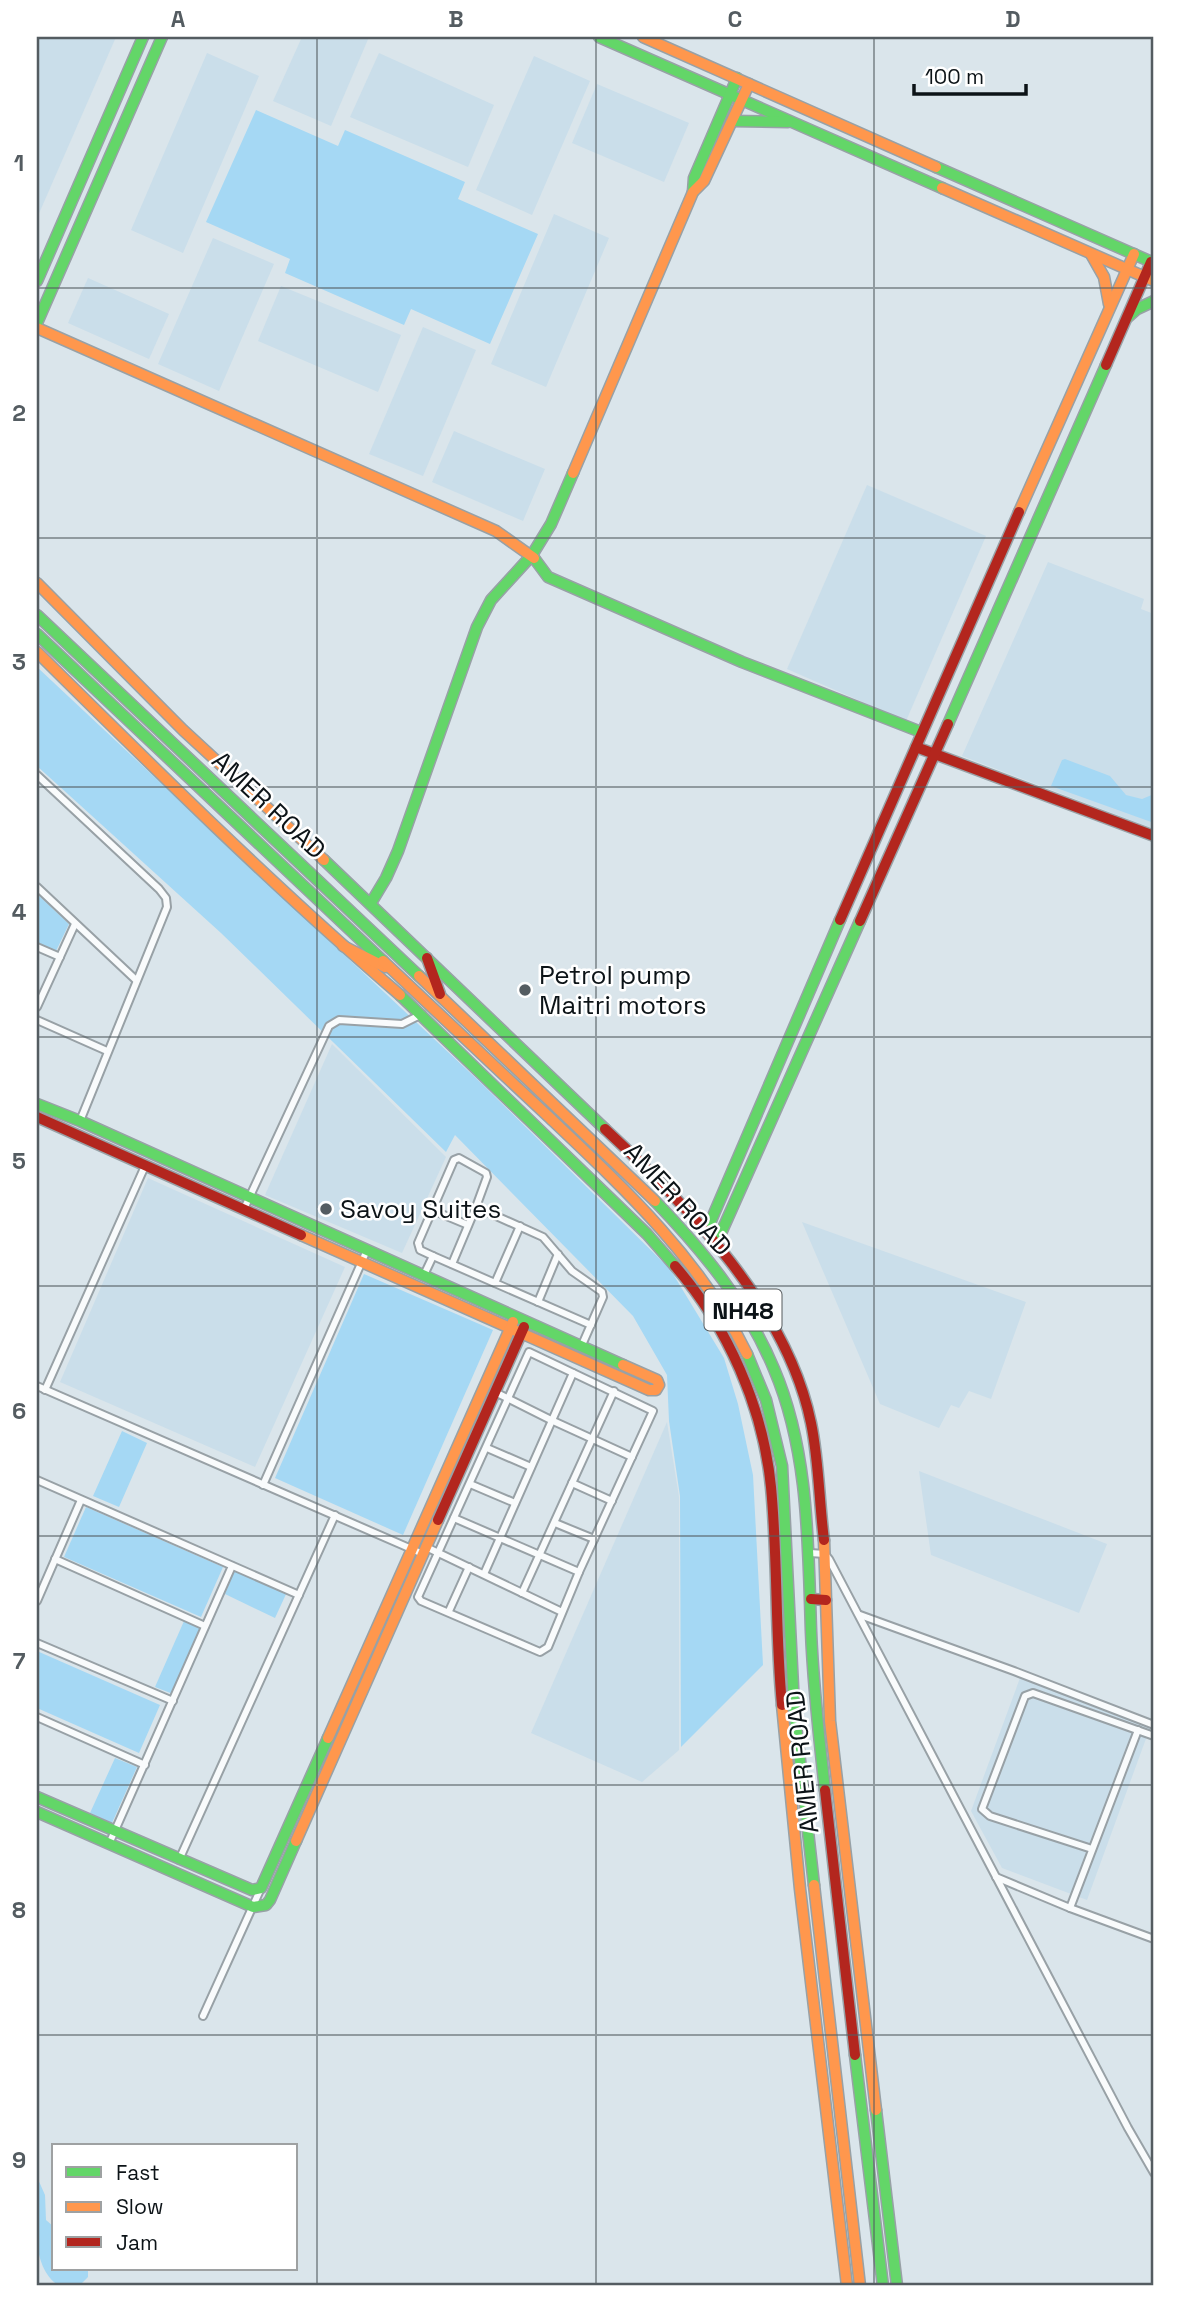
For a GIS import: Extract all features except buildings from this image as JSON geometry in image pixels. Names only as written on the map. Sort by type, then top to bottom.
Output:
[{"type":"main road","points":[[37,281],[143,37]]},
{"type":"main road","points":[[162,37],[37,325],[496,531],[532,555],[548,577],[742,662],[921,732]]},
{"type":"main road","points":[[599,37],[1149,279]]},
{"type":"main road","points":[[643,37],[1153,263],[1149,279],[1126,318],[717,1242]]},
{"type":"main road","points":[[371,903],[398,851],[477,627],[491,600],[532,555],[551,524],[693,192],[694,178],[737,78]]},
{"type":"main road","points":[[693,192],[704,181],[749,83]]},
{"type":"main road","points":[[732,121],[795,122]]},
{"type":"main road","points":[[1090,253],[1110,289],[1108,311]]},
{"type":"main road","points":[[707,1230],[921,732],[1134,254]]},
{"type":"main road","points":[[1126,318],[1154,301]]},
{"type":"main road","points":[[37,583],[183,730],[371,903],[639,1160],[717,1242],[753,1293],[776,1333],[796,1376],[811,1423],[825,1554],[830,1721],[897,2284],[883,2284]]},
{"type":"main road","name":"AMER ROAD","points":[[37,615],[644,1189],[712,1264],[764,1347],[788,1407],[801,1467],[810,1553],[816,1703],[883,2284]]},
{"type":"main road","name":"AMER ROAD","points":[[37,634],[636,1200],[698,1272],[733,1325],[748,1355],[766,1400],[782,1466],[794,1707],[860,2286]]},
{"type":"main road","points":[[37,652],[147,761],[343,946],[422,1014],[665,1253],[696,1290],[724,1334],[746,1381],[757,1413],[771,1486],[777,1643],[800,1889],[847,2286]]},
{"type":"main road","points":[[916,747],[1154,836]]},
{"type":"main road","points":[[343,946],[398,973]]},
{"type":"main road","points":[[427,958],[441,996]]},
{"type":"main road","points":[[37,1104],[527,1320],[657,1380],[659,1385],[656,1390],[649,1390],[37,1117]]},
{"type":"main road","points":[[37,1797],[252,1890],[261,1888],[515,1315]]},
{"type":"main road","points":[[37,1812],[253,1907],[266,1905],[527,1320]]},
{"type":"main road","points":[[811,1599],[826,1600]]},
{"type":"main road","points":[[777,1643],[791,1641]]},
{"type":"main road","points":[[829,1823],[841,1821]]},
{"type":"main road","points":[[856,2058],[870,2057]]},
{"type":"main road","points":[[873,2206],[888,2207]]},
{"type":"street","points":[[37,775],[166,898],[167,907],[80,1121]]},
{"type":"street","points":[[37,887],[136,980]]},
{"type":"street","points":[[37,1007],[75,924]]},
{"type":"street","points":[[37,947],[60,957]]},
{"type":"street","points":[[244,1209],[329,1026],[339,1020],[402,1024],[422,1014]]},
{"type":"street","points":[[37,1020],[107,1051]]},
{"type":"street","points":[[452,1264],[487,1177],[486,1173],[456,1158],[418,1243],[420,1250],[591,1325]]},
{"type":"street","points":[[45,1390],[145,1166]]},
{"type":"street","points":[[476,1206],[543,1237],[572,1271],[602,1292],[603,1297],[582,1345]]},
{"type":"street","points":[[432,1210],[468,1225]]},
{"type":"street","points":[[495,1283],[520,1226]]},
{"type":"street","points":[[263,1485],[367,1250]]},
{"type":"street","points":[[538,1302],[558,1254]]},
{"type":"street","points":[[424,1275],[433,1256]]},
{"type":"street","points":[[529,1352],[614,1391],[653,1410],[548,1647],[540,1651],[421,1601],[418,1597],[529,1352]]},
{"type":"street","points":[[484,1574],[573,1373]]},
{"type":"street","points":[[37,1386],[412,1549],[439,1552],[562,1612]]},
{"type":"street","points":[[522,1593],[614,1391]]},
{"type":"street","points":[[495,1392],[632,1457]]},
{"type":"street","points":[[487,1448],[531,1467]]},
{"type":"street","points":[[37,1480],[299,1595]]},
{"type":"street","points":[[572,1483],[612,1501]]},
{"type":"street","points":[[470,1484],[515,1503]]},
{"type":"street","points":[[37,1601],[81,1500]]},
{"type":"street","points":[[179,1860],[335,1516]]},
{"type":"street","points":[[454,1518],[579,1572]]},
{"type":"street","points":[[555,1523],[594,1539]]},
{"type":"street","points":[[810,1553],[825,1554],[860,1615],[1154,2173]]},
{"type":"street","points":[[55,1559],[205,1626]]},
{"type":"street","points":[[109,1844],[232,1566]]},
{"type":"street","points":[[449,1611],[469,1567]]},
{"type":"street","points":[[860,1615],[1154,1725]]},
{"type":"street","points":[[37,1643],[173,1701]]},
{"type":"street","points":[[1092,1849],[986,1813],[982,1809],[1022,1701],[1030,1694],[1154,1737]]},
{"type":"street","points":[[37,1717],[145,1765]]},
{"type":"street","points":[[1070,1908],[1138,1730]]},
{"type":"street","points":[[996,1877],[1154,1939]]},
{"type":"street","points":[[203,2016],[261,1888]]},
{"type":"shaded area","points":[[37,37],[116,37],[37,218]]},
{"type":"shaded area","points":[[302,37],[369,37],[331,126],[273,101]]},
{"type":"shaded area","points":[[207,53],[259,76],[183,253],[131,230]]},
{"type":"shaded area","points":[[379,53],[494,105],[468,167],[350,117]]},
{"type":"shaded area","points":[[534,56],[590,81],[532,215],[476,190]]},
{"type":"shaded area","points":[[597,84],[689,123],[664,182],[572,143]]},
{"type":"shaded area","points":[[256,110],[338,146],[345,130],[465,182],[458,199],[538,234],[490,344],[411,309],[404,325],[285,273],[290,259],[206,222]]},
{"type":"shaded area","points":[[554,214],[609,238],[546,387],[491,364]]},
{"type":"shaded area","points":[[213,238],[274,264],[219,391],[158,364]]},
{"type":"shaded area","points":[[88,278],[169,314],[149,359],[68,323]]},
{"type":"shaded area","points":[[281,286],[401,335],[378,392],[258,341]]},
{"type":"shaded area","points":[[423,327],[476,350],[423,476],[369,454]]},
{"type":"shaded area","points":[[454,431],[545,469],[523,521],[432,482]]},
{"type":"shaded area","points":[[867,485],[986,536],[906,721],[787,669]]},
{"type":"shaded area","points":[[1048,562],[1144,599],[1141,609],[1154,614],[1154,829],[962,756]]},
{"type":"shaded area","points":[[37,667],[480,1082],[670,1269],[724,1358],[738,1404],[753,1475],[763,1665],[681,1747],[680,1496],[669,1421],[667,1375],[633,1316],[455,1135],[446,1152],[221,933],[37,766]]},
{"type":"shaded area","points":[[1062,760],[1110,776],[1126,795],[1142,799],[1154,794],[1154,823],[1051,786]]},
{"type":"shaded area","points":[[37,894],[69,924],[56,951],[37,942]]},
{"type":"shaded area","points":[[332,1044],[446,1157],[402,1253],[265,1195]]},
{"type":"shaded area","points":[[148,1178],[345,1267],[255,1467],[60,1382]]},
{"type":"shaded area","points":[[802,1222],[1026,1302],[991,1399],[969,1391],[959,1408],[951,1405],[939,1428],[880,1404]]},
{"type":"shaded area","points":[[364,1274],[493,1330],[403,1535],[275,1478]]},
{"type":"shaded area","points":[[667,1422],[679,1497],[679,1750],[642,1782],[531,1733]]},
{"type":"shaded area","points":[[122,1431],[147,1443],[119,1507],[93,1496]]},
{"type":"shaded area","points":[[919,1471],[1107,1544],[1079,1613],[931,1555]]},
{"type":"shaded area","points":[[86,1507],[223,1567],[201,1617],[64,1557]]},
{"type":"shaded area","points":[[235,1569],[287,1592],[275,1618],[225,1594]]},
{"type":"shaded area","points":[[184,1621],[201,1629],[173,1694],[155,1687]]},
{"type":"shaded area","points":[[37,1651],[160,1705],[139,1753],[37,1708]]},
{"type":"shaded area","points":[[1020,1678],[1151,1725],[1087,1900],[1002,1868],[971,1811]]},
{"type":"shaded area","points":[[115,1758],[137,1767],[112,1823],[90,1813]]},
{"type":"shaded area","points":[[37,2177],[45,2195],[46,2220],[52,2225],[52,2270],[88,2270],[88,2277],[79,2286],[60,2286],[50,2277],[39,2252],[36,2221]]},
{"type":"traffic: fast","points":[[37,281],[143,37]]},
{"type":"traffic: fast","points":[[37,323],[162,37]]},
{"type":"traffic: fast","points":[[599,37],[942,188]]},
{"type":"traffic: fast","points":[[693,192],[694,178],[737,78]]},
{"type":"traffic: fast","points":[[732,121],[788,122]]},
{"type":"traffic: fast","points":[[936,167],[1154,263]]},
{"type":"traffic: fast","points":[[1128,317],[1154,301]]},
{"type":"traffic: fast","points":[[948,724],[1106,365]]},
{"type":"traffic: fast","points":[[371,903],[398,851],[477,627],[491,600],[532,555],[551,524],[573,473]]},
{"type":"traffic: fast","points":[[534,558],[548,577],[742,662],[921,732]]},
{"type":"traffic: fast","points":[[37,615],[419,976]]},
{"type":"traffic: fast","points":[[37,634],[383,961]]},
{"type":"traffic: fast","points":[[324,860],[605,1129]]},
{"type":"traffic: fast","points":[[707,1230],[840,920]]},
{"type":"traffic: fast","points":[[717,1242],[860,921]]},
{"type":"traffic: fast","points":[[400,995],[647,1234],[675,1266]]},
{"type":"traffic: fast","points":[[37,1104],[623,1365]]},
{"type":"traffic: fast","points":[[655,1201],[707,1259],[751,1322],[786,1400],[804,1498],[813,1671],[825,1790]]},
{"type":"traffic: fast","points":[[747,1354],[766,1400],[782,1466],[794,1707],[814,1885]]},
{"type":"traffic: fast","points":[[37,1797],[252,1890],[261,1888],[328,1738]]},
{"type":"traffic: fast","points":[[37,1812],[253,1907],[266,1905],[270,1900],[296,1841]]},
{"type":"traffic: fast","points":[[855,2055],[883,2286]]},
{"type":"traffic: fast","points":[[876,2110],[897,2286]]},
{"type":"traffic: slow","points":[[643,37],[936,167]]},
{"type":"traffic: slow","points":[[573,473],[693,192],[704,181],[749,84]]},
{"type":"traffic: slow","points":[[942,188],[1154,281]]},
{"type":"traffic: slow","points":[[1091,254],[1104,277],[1109,304]]},
{"type":"traffic: slow","points":[[1019,512],[1134,254]]},
{"type":"traffic: slow","points":[[37,328],[496,531],[534,558]]},
{"type":"traffic: slow","points":[[37,583],[183,730],[324,860]]},
{"type":"traffic: slow","points":[[37,652],[261,870],[400,995]]},
{"type":"traffic: slow","points":[[343,946],[385,967]]},
{"type":"traffic: slow","points":[[383,961],[578,1145],[659,1227],[707,1287],[747,1354]]},
{"type":"traffic: slow","points":[[419,976],[655,1201]]},
{"type":"traffic: slow","points":[[301,1235],[649,1390],[656,1390],[659,1385],[657,1380],[623,1365]]},
{"type":"traffic: slow","points":[[328,1738],[513,1322]]},
{"type":"traffic: slow","points":[[296,1841],[438,1520]]},
{"type":"traffic: slow","points":[[824,1540],[830,1721],[876,2110]]},
{"type":"traffic: slow","points":[[782,1705],[800,1889],[847,2286]]},
{"type":"traffic: slow","points":[[814,1885],[860,2286]]},
{"type":"traffic: jam","points":[[1106,365],[1151,262]]},
{"type":"traffic: jam","points":[[840,920],[1019,512]]},
{"type":"traffic: jam","points":[[860,921],[948,724]]},
{"type":"traffic: jam","points":[[916,747],[1154,836]]},
{"type":"traffic: jam","points":[[427,958],[440,994]]},
{"type":"traffic: jam","points":[[37,1117],[301,1235]]},
{"type":"traffic: jam","points":[[605,1129],[701,1226],[757,1300],[780,1339],[799,1380],[811,1423],[824,1540]]},
{"type":"traffic: jam","points":[[675,1266],[694,1290],[727,1342],[740,1369],[760,1427],[771,1487],[782,1705]]},
{"type":"traffic: jam","points":[[438,1520],[524,1327]]},
{"type":"traffic: jam","points":[[811,1599],[826,1600]]},
{"type":"traffic: jam","points":[[825,1790],[855,2055]]},
{"type":"place","name":"Petrol pump Maitri motors","points":[[525,990]]},
{"type":"place","name":"Savoy Suites","points":[[326,1209]]}]
